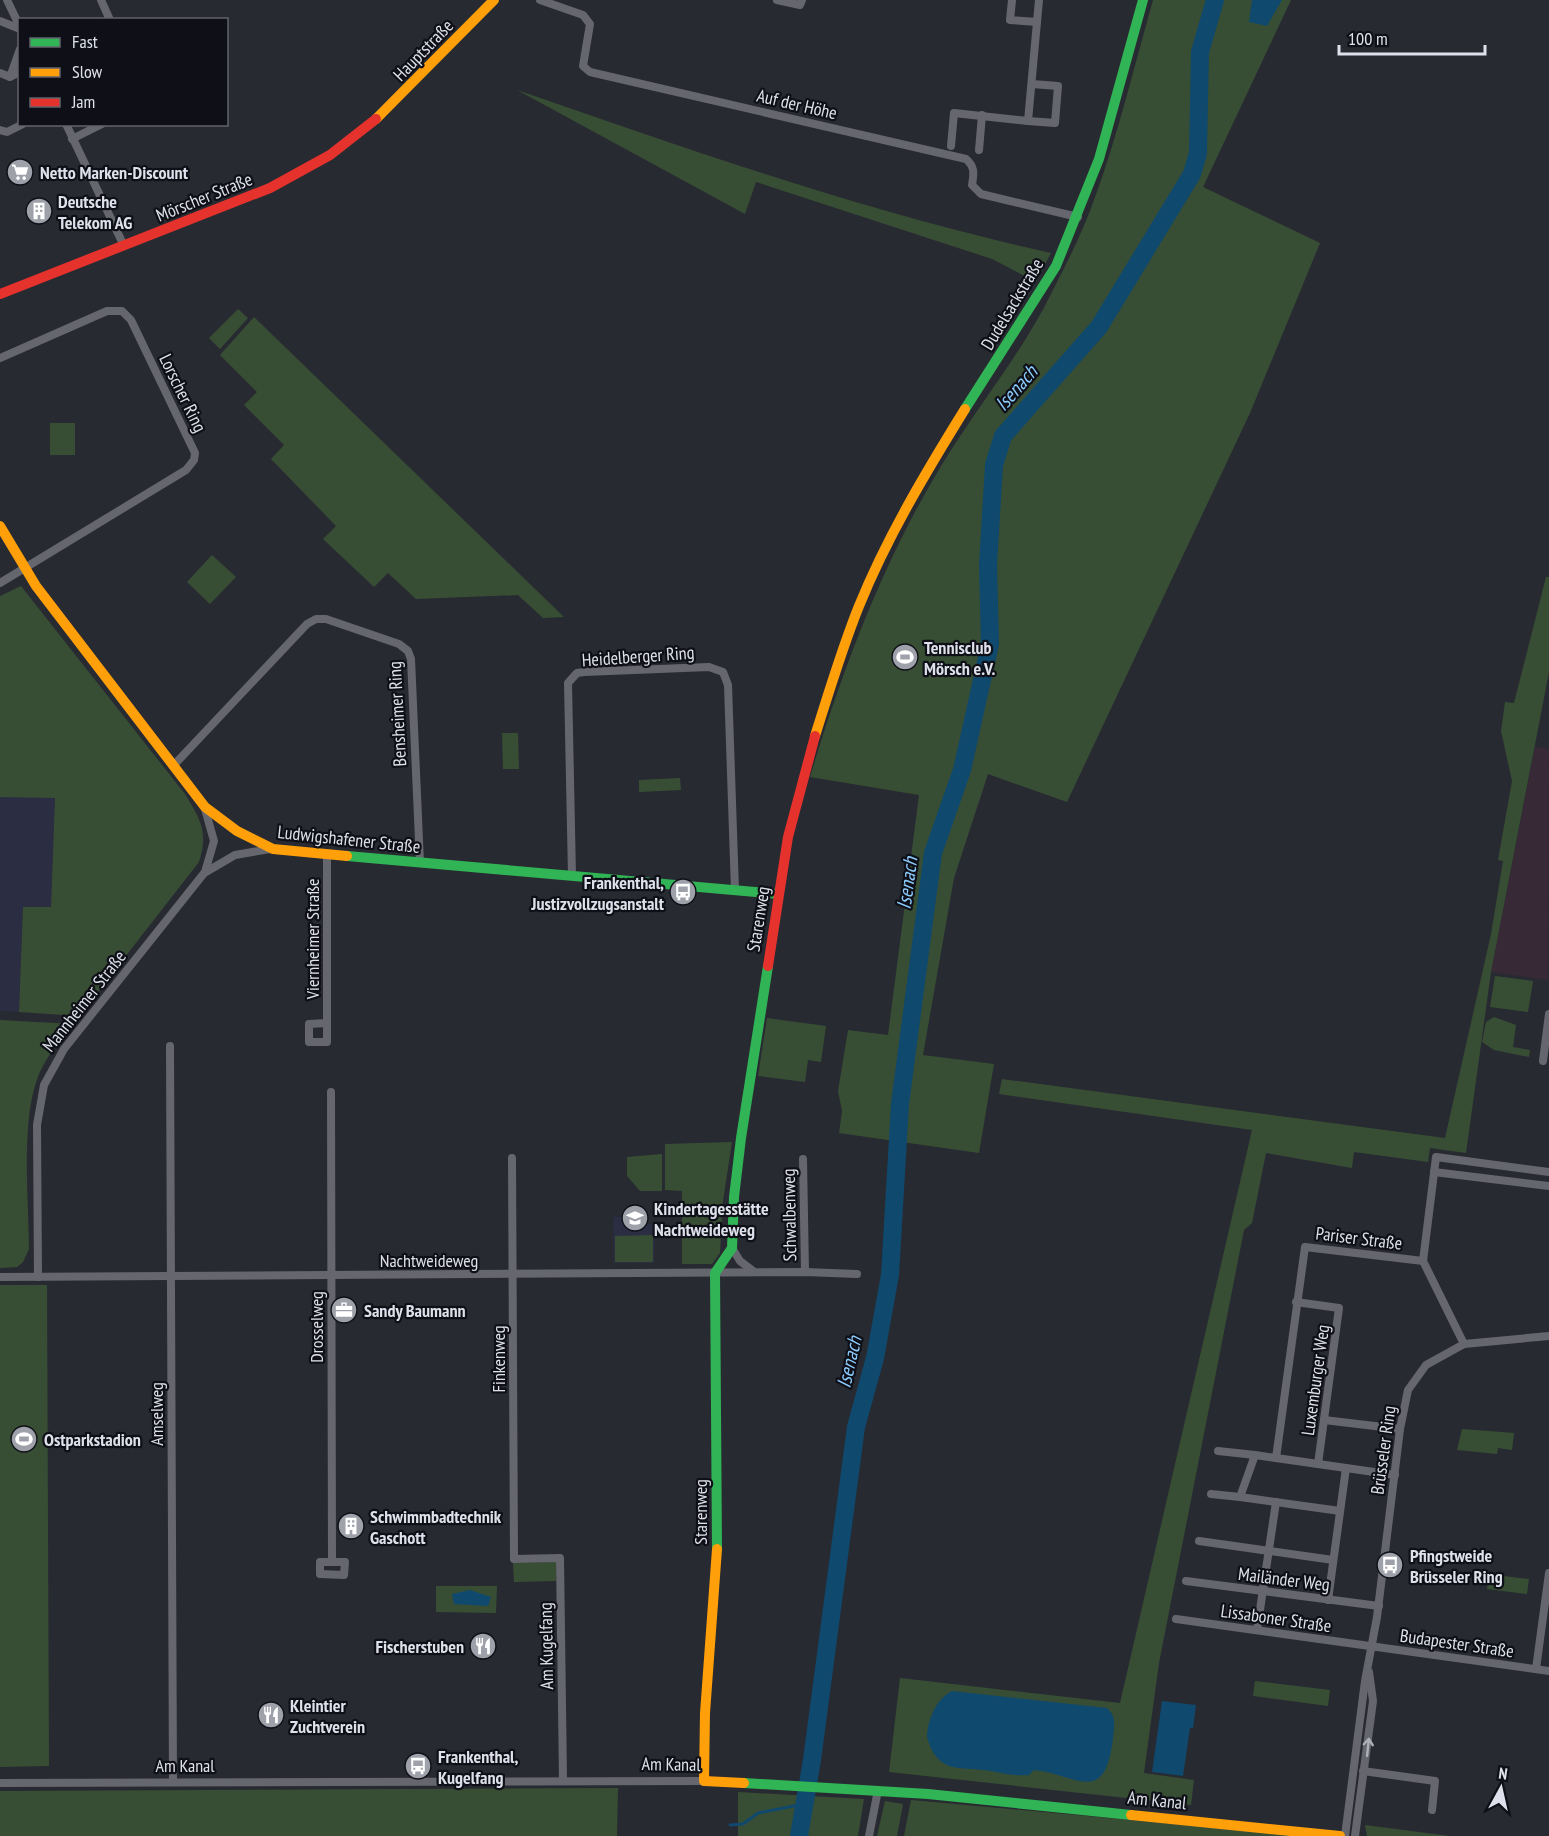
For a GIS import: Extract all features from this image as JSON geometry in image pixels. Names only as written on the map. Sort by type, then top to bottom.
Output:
[{"type":"street","points":[[7,0],[18,24]]},
{"type":"street","points":[[101,0],[109,18]]},
{"type":"street","name":"Hauptstraße","points":[[401,96],[494,0]]},
{"type":"street","name":"Auf der Höhe","points":[[540,0],[583,15],[590,24],[582,57],[582,66],[590,72],[966,159],[972,164],[974,171],[972,184],[981,194],[1078,217]]},
{"type":"street","points":[[777,0],[800,5],[802,0]]},
{"type":"street","points":[[1012,0],[1010,20],[1037,22]]},
{"type":"street","points":[[1028,121],[1039,0]]},
{"type":"street","name":"Dudelsackstraße","points":[[860,604],[901,518],[942,446],[1040,294],[1078,217],[1099,159],[1143,0]]},
{"type":"street","points":[[0,21],[18,27]]},
{"type":"street","points":[[10,76],[18,54]]},
{"type":"street","points":[[0,73],[10,76],[18,73]]},
{"type":"street","points":[[951,146],[954,113],[1055,123],[1058,86],[1032,84]]},
{"type":"street","name":"Mörscher Straße","points":[[0,294],[270,188],[304,171],[348,143],[401,96]]},
{"type":"street","points":[[979,150],[982,115]]},
{"type":"street","points":[[0,130],[7,132],[19,126]]},
{"type":"street","points":[[67,126],[124,246]]},
{"type":"street","points":[[72,139],[98,126]]},
{"type":"street","name":"Lorscher Ring","points":[[0,358],[107,311],[122,311],[131,320],[195,453],[194,460],[186,470],[25,570]]},
{"type":"street","name":"Ludwigshafener Straße","points":[[0,526],[25,570],[173,766],[205,807],[236,832],[273,849],[778,894]]},
{"type":"street","points":[[0,583],[25,570]]},
{"type":"street","name":"Starenweg","points":[[732,1248],[735,1185],[778,894],[803,775],[836,668],[860,604]]},
{"type":"street","name":"Bensheimer Ring","points":[[173,766],[307,624],[316,619],[326,619],[399,644],[408,651],[411,659],[420,863]]},
{"type":"street","name":"Heidelberger Ring","points":[[572,876],[568,683],[577,673],[584,672],[709,667],[723,672],[728,685],[735,890]]},
{"type":"street","name":"Mannheimer Straße","points":[[205,807],[212,824],[214,841],[205,872]]},
{"type":"street","name":"Mannheimer Straße","points":[[38,1277],[37,1125],[44,1085],[63,1049],[205,872],[235,855],[273,849]]},
{"type":"street","name":"Viernheimer Straße","points":[[327,854],[327,1023]]},
{"type":"street","points":[[1543,1061],[1549,1014]]},
{"type":"street","name":"Amselweg","points":[[170,1046],[173,1782]]},
{"type":"street","name":"Drosselweg","points":[[331,1092],[332,1562]]},
{"type":"street","points":[[1423,1261],[1436,1157],[1549,1172]]},
{"type":"street","name":"Finkenweg","points":[[512,1158],[514,1559]]},
{"type":"street","name":"Schwalbenweg","points":[[803,1159],[805,1272]]},
{"type":"street","points":[[1434,1172],[1549,1186]]},
{"type":"street","name":"Pariser Straße","points":[[1276,1458],[1305,1247],[1423,1261],[1464,1344]]},
{"type":"street","points":[[715,1272],[732,1248],[740,1262],[754,1272]]},
{"type":"street","name":"Starenweg","points":[[704,1782],[705,1713],[717,1555],[715,1272]]},
{"type":"street","name":"Nachtweideweg","points":[[0,1277],[715,1272],[857,1274]]},
{"type":"street","name":"Luxemburger Weg","points":[[1296,1302],[1340,1308],[1318,1464]]},
{"type":"street","name":"Brüsseler Ring","points":[[1346,1836],[1365,1681],[1369,1672],[1379,1606],[1403,1405],[1416,1377],[1426,1365],[1464,1344],[1549,1336]]},
{"type":"street","points":[[1324,1420],[1400,1430]]},
{"type":"street","points":[[1218,1451],[1395,1475]]},
{"type":"street","points":[[1240,1497],[1255,1455]]},
{"type":"street","points":[[1328,1600],[1346,1468]]},
{"type":"street","points":[[1211,1494],[1340,1511]]},
{"type":"street","points":[[1257,1630],[1276,1502]]},
{"type":"street","points":[[1199,1541],[1333,1560]]},
{"type":"street","name":"Am Kugelfang","points":[[514,1559],[560,1558],[563,1780]]},
{"type":"street","name":"Budapester Straße","points":[[1536,1669],[1549,1573]]},
{"type":"street","name":"Mailänder Weg","points":[[1186,1581],[1379,1606]]},
{"type":"street","name":"Lissaboner Straße","points":[[1176,1620],[1373,1646]]},
{"type":"street","name":"Budapester Straße","points":[[1373,1646],[1549,1671]]},
{"type":"street","name":"Brüsseler Ring","points":[[1355,1836],[1366,1772],[1373,1701],[1369,1672]]},
{"type":"street","points":[[1355,1770],[1436,1781],[1432,1810]]},
{"type":"street","name":"Am Kanal","points":[[0,1783],[563,1780],[704,1782],[878,1790],[1340,1836]]},
{"type":"street","points":[[869,1836],[878,1790]]},
{"type":"shaded area","points":[[1535,747],[1549,749],[1548,980],[1491,972]]},
{"type":"shaded area","points":[[0,797],[55,797],[51,907],[23,907],[19,1012],[0,1011]]},
{"type":"shaded area","points":[[613,1217],[625,1217],[625,1222],[655,1225],[654,1263],[614,1263]]},
{"type":"green space","points":[[1153,0],[1291,0],[1203,187],[1320,243],[1250,413],[1067,802],[988,774],[954,878],[923,1055],[994,1064],[979,1153],[839,1133],[842,1111],[838,1091],[848,1030],[888,1035],[919,795],[810,777],[850,657],[900,541],[941,466],[1028,335],[1070,257],[1094,200],[1111,151]]},
{"type":"green space","points":[[517,90],[715,158],[848,200],[1051,253],[1036,282],[992,259],[756,182],[745,214]]},
{"type":"green space","points":[[238,309],[248,318],[220,349],[209,338]]},
{"type":"green space","points":[[254,317],[564,617],[543,618],[518,595],[416,599],[388,573],[374,587],[323,539],[336,526],[271,459],[284,445],[244,405],[257,392],[220,355]]},
{"type":"green space","points":[[50,423],[75,423],[75,455],[50,455]]},
{"type":"green space","points":[[212,555],[236,577],[210,604],[187,582]]},
{"type":"green space","points":[[1546,577],[1549,577],[1549,672],[1491,972],[1466,1153],[1430,1148],[1428,1162],[1354,1152],[1352,1168],[1266,1153],[1252,1223],[1244,1230],[1159,1663],[1144,1773],[1194,1780],[1191,1805],[889,1772],[900,1678],[1120,1703],[1252,1130],[999,1094],[1002,1079],[1445,1138],[1491,934],[1503,861],[1498,860],[1512,781],[1501,731],[1505,702],[1514,703]]},
{"type":"green space","points":[[21,586],[185,794],[199,819],[203,834],[199,862],[79,1016],[19,1012],[23,907],[51,907],[55,798],[0,797],[0,596]]},
{"type":"green space","points":[[502,733],[518,733],[519,769],[503,769]]},
{"type":"green space","points":[[680,778],[681,790],[639,792],[639,780]]},
{"type":"green space","points":[[1495,976],[1533,981],[1528,1012],[1490,1007]]},
{"type":"green space","points":[[1494,1017],[1516,1025],[1513,1047],[1530,1050],[1529,1057],[1494,1050],[1482,1042],[1486,1022]]},
{"type":"green space","points":[[767,1018],[826,1026],[821,1062],[808,1060],[805,1082],[758,1076]]},
{"type":"green space","points":[[0,1020],[73,1024],[46,1060],[33,1093],[27,1136],[29,1249],[23,1262],[17,1267],[0,1268]]},
{"type":"green space","points":[[732,1142],[723,1201],[720,1253],[712,1264],[682,1264],[682,1191],[665,1190],[665,1144]]},
{"type":"green space","points":[[662,1154],[662,1191],[640,1191],[627,1176],[627,1157]]},
{"type":"green space","points":[[653,1235],[653,1262],[615,1262],[615,1236]]},
{"type":"green space","name":"Ostparkstadion","points":[[0,1285],[47,1285],[49,1766],[0,1767]]},
{"type":"green space","points":[[1462,1429],[1514,1433],[1512,1450],[1498,1448],[1497,1454],[1457,1450]]},
{"type":"green space","points":[[556,1562],[556,1581],[514,1582],[513,1563]]},
{"type":"green space","points":[[1495,1575],[1529,1579],[1527,1594],[1487,1589],[1488,1579]]},
{"type":"green space","points":[[436,1586],[497,1586],[496,1613],[436,1612]]},
{"type":"green space","points":[[1255,1681],[1330,1690],[1328,1706],[1253,1696]]},
{"type":"green space","points":[[618,1788],[617,1836],[0,1836],[0,1791]]},
{"type":"green space","points":[[738,1792],[864,1799],[858,1836],[738,1836]]},
{"type":"green space","points":[[911,1800],[1306,1836],[904,1836]]},
{"type":"green space","points":[[885,1801],[903,1804],[897,1836],[877,1836]]},
{"type":"green space","points":[[1365,1825],[1450,1836],[1367,1836]]},
{"type":"water","points":[[1252,0],[1282,0],[1267,26],[1249,22]]},
{"type":"water","points":[[470,1590],[491,1597],[488,1606],[454,1604],[452,1594]]},
{"type":"water","points":[[952,1691],[1107,1708],[1114,1718],[1114,1726],[1109,1760],[1103,1773],[1096,1780],[1086,1782],[1034,1770],[1029,1775],[1015,1775],[944,1764],[932,1749],[927,1737],[931,1717],[937,1704]]},
{"type":"water","points":[[1162,1701],[1196,1705],[1183,1776],[1152,1772]]},
{"type":"waterway","name":"Isenach","points":[[799,1836],[812,1760],[856,1427],[875,1358],[890,1275],[900,1104],[933,853],[962,770],[990,644],[988,565],[994,465],[1003,436],[1099,327],[1192,174],[1198,153],[1200,52],[1215,0]]},
{"type":"waterway","points":[[730,1825],[743,1824],[758,1813],[804,1804]]},
{"type":"traffic: fast","points":[[965,409],[1056,266],[1099,159],[1143,0]]},
{"type":"traffic: fast","points":[[347,856],[778,894]]},
{"type":"traffic: fast","points":[[717,1549],[715,1273],[732,1248],[734,1197],[741,1138],[768,966]]},
{"type":"traffic: fast","points":[[744,1783],[928,1794],[1131,1815]]},
{"type":"traffic: slow","points":[[376,119],[494,0]]},
{"type":"traffic: slow","points":[[815,736],[847,638],[870,580],[908,505],[965,409]]},
{"type":"traffic: slow","points":[[0,526],[36,586],[205,807],[237,831],[273,849],[347,856]]},
{"type":"traffic: slow","points":[[717,1549],[705,1713],[704,1781],[744,1783]]},
{"type":"traffic: slow","points":[[1131,1815],[1340,1836]]},
{"type":"traffic: jam","points":[[0,294],[270,188],[330,155],[376,119]]},
{"type":"traffic: jam","points":[[768,966],[788,837],[815,736]]},
{"type":"place","name":"Netto Marken-Discount","points":[[20,172]]},
{"type":"place","name":"Deutsche Telekom AG","points":[[39,211]]},
{"type":"place","name":"Tennisclub Mörsch e.V.","points":[[905,657]]},
{"type":"place","name":"Frankenthal, Justizvollzugsanstalt","points":[[683,892]]},
{"type":"place","name":"Kindertagesstätte Nachtweideweg","points":[[635,1218]]},
{"type":"place","name":"Sandy Baumann","points":[[344,1310]]},
{"type":"place","name":"Ostparkstadion","points":[[24,1439]]},
{"type":"place","name":"Schwimmbadtechnik Gaschott","points":[[351,1526]]},
{"type":"place","name":"Pfingstweide Brüsseler Ring","points":[[1390,1565]]},
{"type":"place","name":"Fischerstuben","points":[[483,1646]]},
{"type":"place","name":"Kleintier Zuchtverein","points":[[271,1715]]},
{"type":"place","name":"Frankenthal, Kugelfang","points":[[418,1766]]}]
